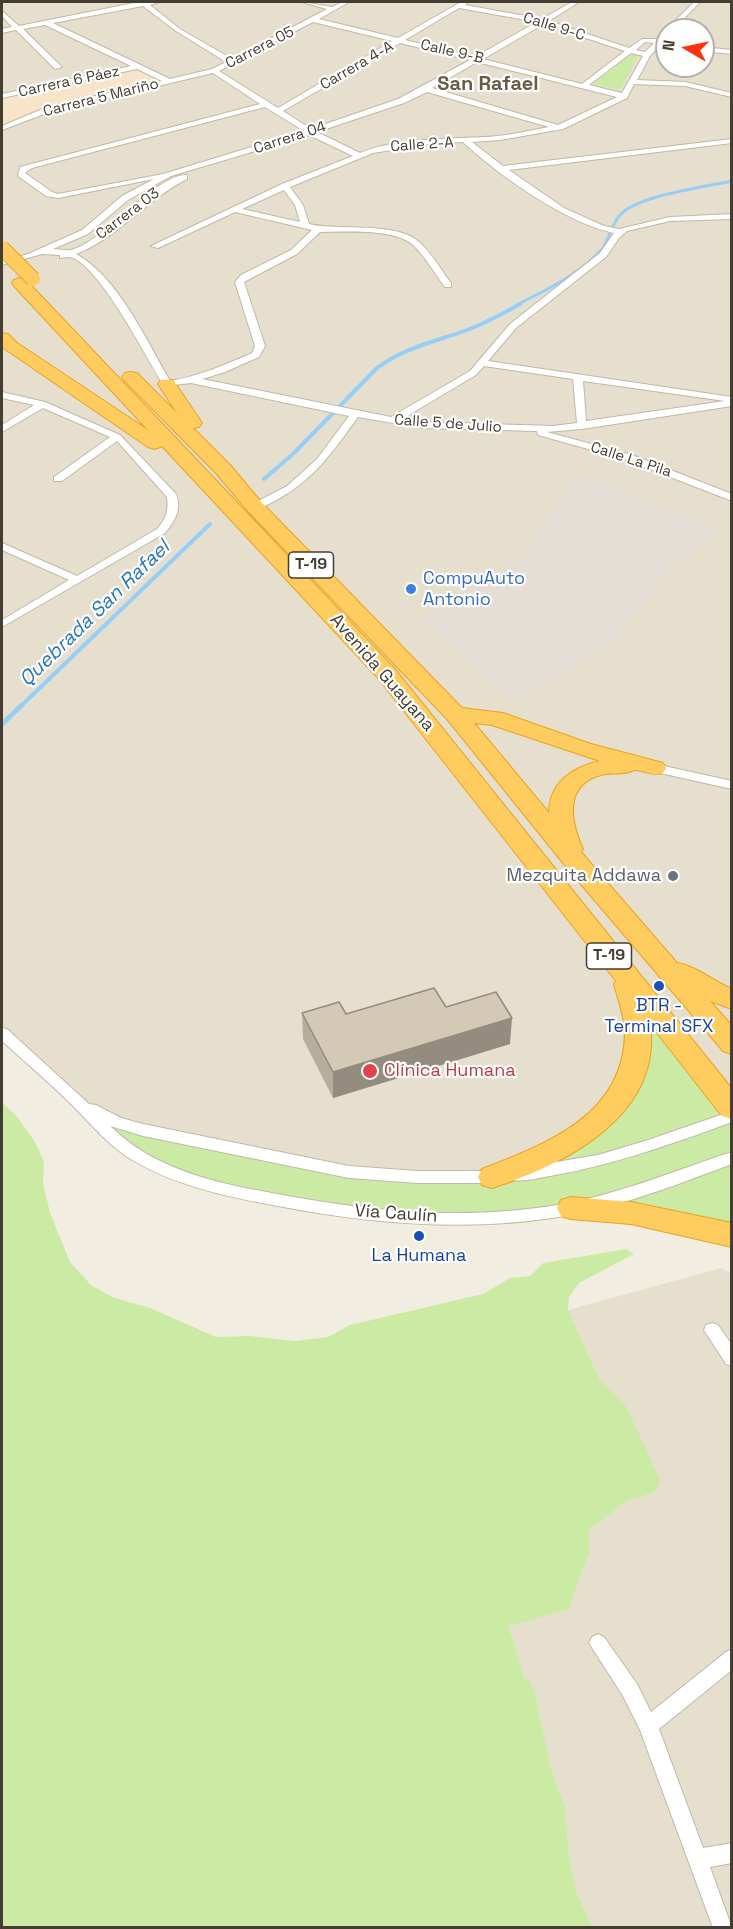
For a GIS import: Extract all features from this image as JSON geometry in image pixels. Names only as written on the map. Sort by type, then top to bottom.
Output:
[{"type":"highway","name":"Avenida Guayana","points":[[2,247],[26,281],[212,472],[386,673],[732,1109]]},
{"type":"highway","name":"Avenida Guayana","points":[[2,264],[26,281]]},
{"type":"highway","points":[[2,338],[212,472]]},
{"type":"highway","points":[[167,384],[212,472]]},
{"type":"highway","name":"Avenida Guayana","points":[[212,472],[255,507],[454,714],[577,863],[732,1044]]},
{"type":"highway","points":[[454,714],[495,718],[583,749],[655,768]]},
{"type":"highway","points":[[577,863],[561,826],[561,802],[573,781],[594,768],[619,766],[655,768]]},
{"type":"highway","points":[[659,959],[704,988],[732,1000]]},
{"type":"highway","points":[[492,1177],[568,1145],[590,1130],[622,1093],[634,1061],[638,1034],[625,975]]},
{"type":"highway","points":[[571,1208],[663,1219],[732,1235]]},
{"type":"street","points":[[2,31],[143,2],[156,2]]},
{"type":"street","points":[[143,2],[178,30],[232,62]]},
{"type":"street","points":[[305,2],[334,9]]},
{"type":"street","name":"Carrera 05","points":[[168,81],[214,71],[346,2]]},
{"type":"street","name":"Carrera 04","points":[[2,264],[42,252],[85,232],[125,198],[168,174],[253,150],[401,101],[426,89],[539,21],[576,2]]},
{"type":"street","points":[[681,18],[697,2]]},
{"type":"street","name":"Calle 9-C","points":[[462,4],[539,21],[647,55]]},
{"type":"street","name":"Carrera 4-A","points":[[278,111],[462,4]]},
{"type":"street","points":[[2,13],[58,67]]},
{"type":"street","name":"Calle 9-B","points":[[314,20],[479,58],[624,96]]},
{"type":"street","points":[[47,23],[168,81]]},
{"type":"street","points":[[584,86],[644,40],[655,41]]},
{"type":"street","points":[[719,50],[732,44]]},
{"type":"street","points":[[624,96],[647,55],[655,48]]},
{"type":"street","points":[[715,50],[732,52]]},
{"type":"street","name":"Carrera 6 Páez","points":[[2,96],[137,67]]},
{"type":"street","points":[[214,71],[310,132],[358,155]]},
{"type":"street","name":"Carrera 5 Mariño","points":[[2,128],[50,109],[168,81]]},
{"type":"street","points":[[632,82],[685,84],[732,95]]},
{"type":"street","points":[[426,89],[560,127]]},
{"type":"street","name":"Calle 2-A","points":[[155,246],[358,155],[387,147],[429,142],[467,142],[560,127],[624,96]]},
{"type":"street","points":[[168,174],[58,196],[49,194],[21,174],[23,169],[29,166],[267,104]]},
{"type":"street","points":[[503,168],[732,141]]},
{"type":"street","points":[[467,142],[565,212],[596,228],[617,232],[631,226],[670,219],[732,216]]},
{"type":"street","name":"Carrera 03","points":[[2,272],[70,254],[100,237],[139,204],[172,182],[253,150]]},
{"type":"street","points":[[285,186],[298,205],[305,225]]},
{"type":"street","points":[[237,210],[318,229],[379,231],[405,237],[416,243],[448,285]]},
{"type":"street","points":[[191,380],[256,355],[260,346],[239,282],[244,277],[294,252],[318,229]]},
{"type":"street","points":[[393,420],[473,373],[513,326],[603,255],[617,232]]},
{"type":"street","points":[[42,252],[70,254],[81,260],[102,281],[126,315],[167,384]]},
{"type":"street","points":[[481,363],[732,401]]},
{"type":"street","points":[[578,377],[582,426]]},
{"type":"street","name":"Calle 5 de Julio","points":[[167,384],[191,380],[350,413],[422,425],[528,429],[582,426],[732,401]]},
{"type":"street","points":[[2,395],[42,404],[117,436],[172,496],[174,508],[171,520],[161,531],[2,624]]},
{"type":"street","points":[[2,429],[42,404]]},
{"type":"street","points":[[255,507],[291,488],[321,461],[350,413]]},
{"type":"street","name":"Calle La Pila","points":[[528,429],[628,457],[732,498]]},
{"type":"street","points":[[58,479],[117,436]]},
{"type":"street","points":[[2,546],[77,580]]},
{"type":"street","points":[[655,768],[732,785]]},
{"type":"street","name":"Vía Caulín","points":[[2,1033],[80,1104],[114,1139],[134,1154],[179,1176],[230,1191],[337,1210],[398,1216],[510,1216],[571,1208],[639,1191],[732,1158]]},
{"type":"street","name":"Vía Caulín","points":[[80,1104],[116,1122],[142,1130],[350,1172],[417,1177],[492,1177],[565,1169],[599,1162],[666,1141],[732,1116]]},
{"type":"street","points":[[712,1330],[732,1359]]},
{"type":"street","points":[[598,1643],[630,1690],[648,1726],[723,1928]]},
{"type":"street","points":[[648,1726],[732,1658]]},
{"type":"street","points":[[697,1858],[732,1853]]},
{"type":"shaded area","points":[[2,2],[731,2],[731,1116],[599,1162],[417,1177],[174,1140],[80,1104],[2,1036],[2,128],[50,109],[130,65],[2,95]]},
{"type":"shaded area","points":[[130,65],[168,81],[50,109],[2,128],[2,95]]},
{"type":"shaded area","points":[[577,474],[721,531],[669,568],[612,644],[512,699],[422,621],[523,558]]},
{"type":"shaded area","points":[[721,1268],[731,1273],[731,1927],[592,1927],[576,1891],[569,1853],[565,1806],[552,1772],[535,1693],[524,1679],[509,1625],[569,1609],[589,1553],[589,1530],[626,1502],[655,1492],[625,1404],[600,1380],[568,1310]]},
{"type":"green space","points":[[632,54],[639,55],[620,90],[592,84]]},
{"type":"green space","points":[[625,975],[731,1109],[731,1235],[631,1213],[476,1218],[301,1204],[155,1165],[80,1104],[115,1122],[314,1166],[456,1179],[546,1156],[631,1071]]},
{"type":"green space","points":[[2,1103],[15,1114],[35,1142],[44,1162],[43,1183],[50,1213],[70,1262],[91,1285],[112,1297],[150,1308],[216,1337],[249,1336],[295,1341],[328,1337],[350,1325],[483,1294],[510,1278],[530,1276],[543,1263],[626,1249],[634,1254],[579,1283],[569,1297],[568,1310],[600,1380],[625,1404],[660,1480],[655,1492],[626,1502],[589,1530],[589,1553],[569,1609],[509,1626],[524,1678],[529,1680],[535,1693],[552,1772],[565,1806],[569,1853],[576,1891],[592,1927],[2,1927]]},
{"type":"building","points":[[434,988],[446,1007],[496,992],[512,1018],[333,1072],[302,1013],[339,1002],[346,1014]]},
{"type":"waterway","name":"Quebrada San Rafael","points":[[517,305],[562,281],[584,266],[605,245],[618,217],[631,207],[658,197],[732,181]]},
{"type":"waterway","name":"Quebrada San Rafael","points":[[264,479],[293,454],[377,368],[410,350],[470,329],[520,304]]},
{"type":"waterway","name":"Quebrada San Rafael","points":[[20,707],[210,524]]},
{"type":"waterway","name":"Quebrada San Rafael","points":[[2,724],[22,705]]},
{"type":"place","name":"CompuAuto Antonio","points":[[411,589]]},
{"type":"place","name":"Mezquita Addawa","points":[[673,876]]},
{"type":"place","name":"BTR - Terminal SFX","points":[[659,986]]},
{"type":"place","name":"Clínica Humana","points":[[370,1071]]},
{"type":"place","name":"La Humana","points":[[419,1236]]},
{"type":"district","name":"San Rafael","points":[[488,85]]}]
